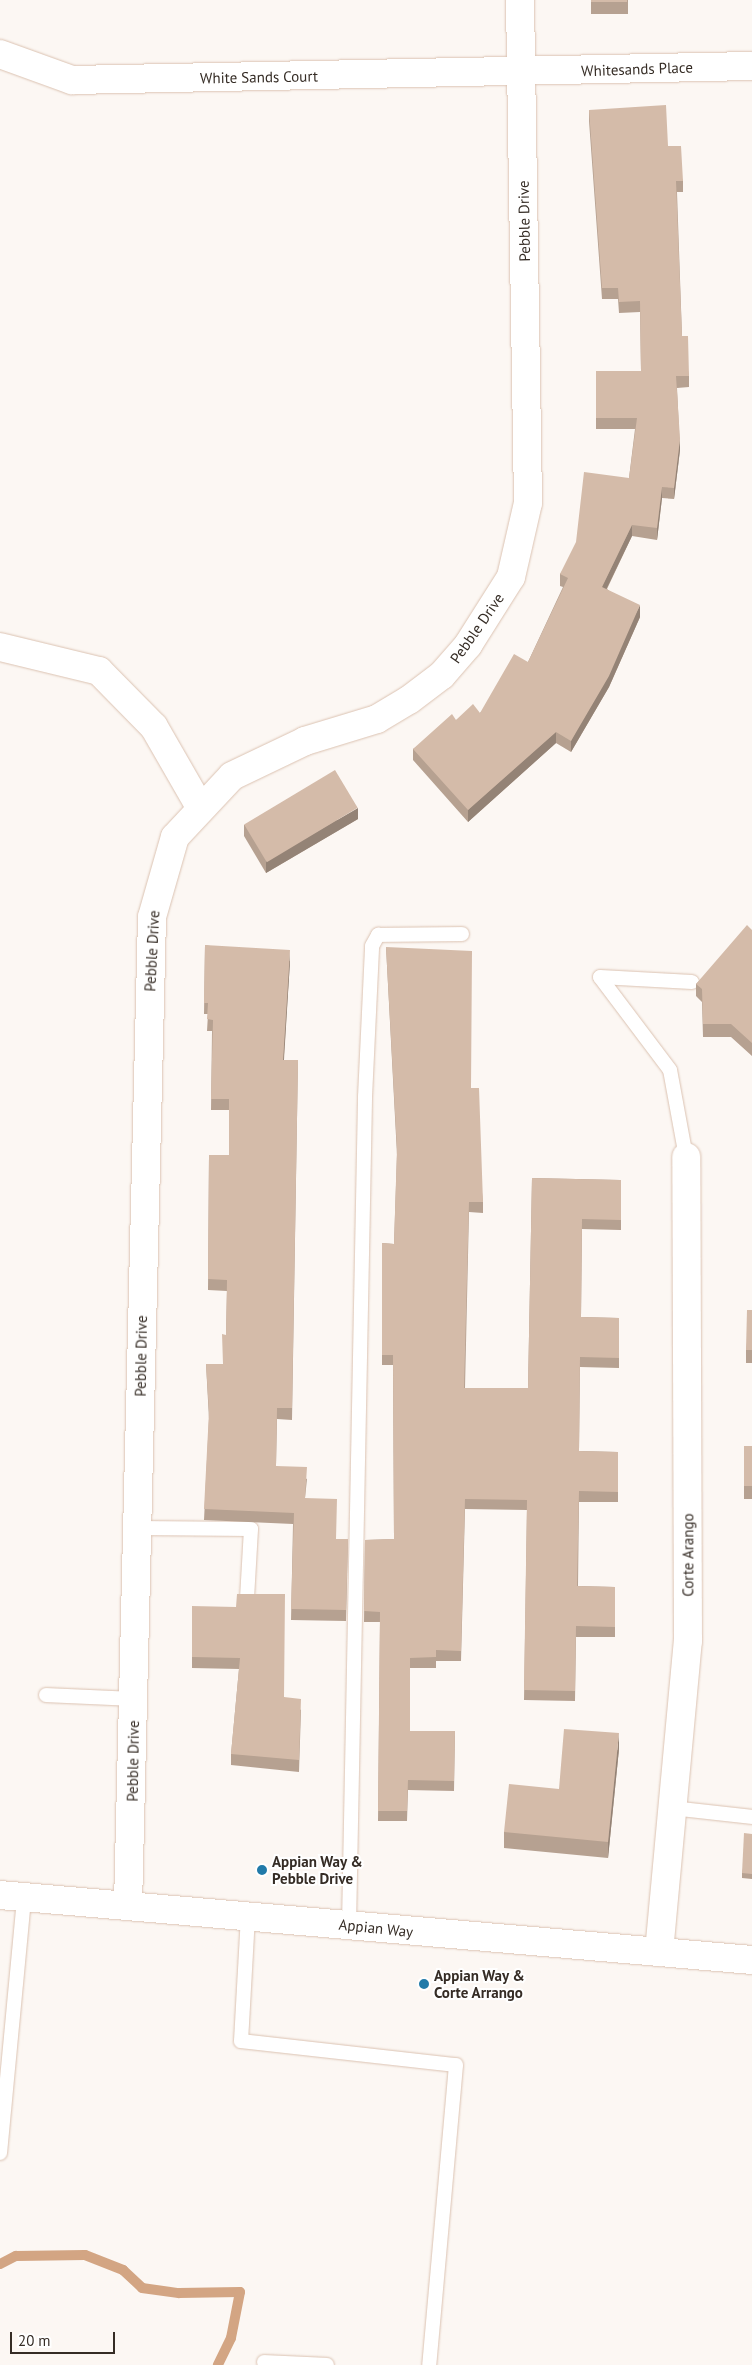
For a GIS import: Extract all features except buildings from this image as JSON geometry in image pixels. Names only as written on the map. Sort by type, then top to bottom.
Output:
[{"type":"street","name":"Pebble Drive","points":[[128,1906],[152,917],[174,837],[200,807],[232,776],[305,741],[377,719],[409,700],[442,675],[468,645],[510,578],[528,503],[520,0]]},
{"type":"street","name":"White Sands Court","points":[[0,54],[72,80],[522,73]]},
{"type":"street","name":"Whitesands Place","points":[[522,73],[752,66]]},
{"type":"street","points":[[0,647],[99,671],[154,727],[200,807]]},
{"type":"street","name":"Corte Arango","points":[[660,1952],[688,1641],[686,1157]]},
{"type":"street","name":"Appian Way","points":[[12,1897],[752,1960]]},
{"type":"lane","points":[[349,1925],[364,1107],[372,946],[378,935],[462,934]]},
{"type":"lane","points":[[686,1157],[670,1070],[600,977],[692,982]]},
{"type":"lane","points":[[137,1528],[251,1529],[247,1598]]},
{"type":"lane","points":[[46,1695],[133,1699]]},
{"type":"lane","points":[[672,1808],[752,1817]]},
{"type":"lane","points":[[0,2153],[12,1897]]},
{"type":"lane","points":[[248,1916],[242,2041],[456,2065],[429,2365]]},
{"type":"lane","points":[[264,2362],[326,2365]]},
{"type":"waterway","points":[[0,2264],[16,2256],[85,2255],[123,2270],[142,2288],[179,2293],[240,2292],[231,2338],[218,2365]]},
{"type":"place","name":"Appian Way & Pebble Drive","points":[[262,1870]]},
{"type":"place","name":"Appian Way & Corte Arrango","points":[[424,1984]]}]
